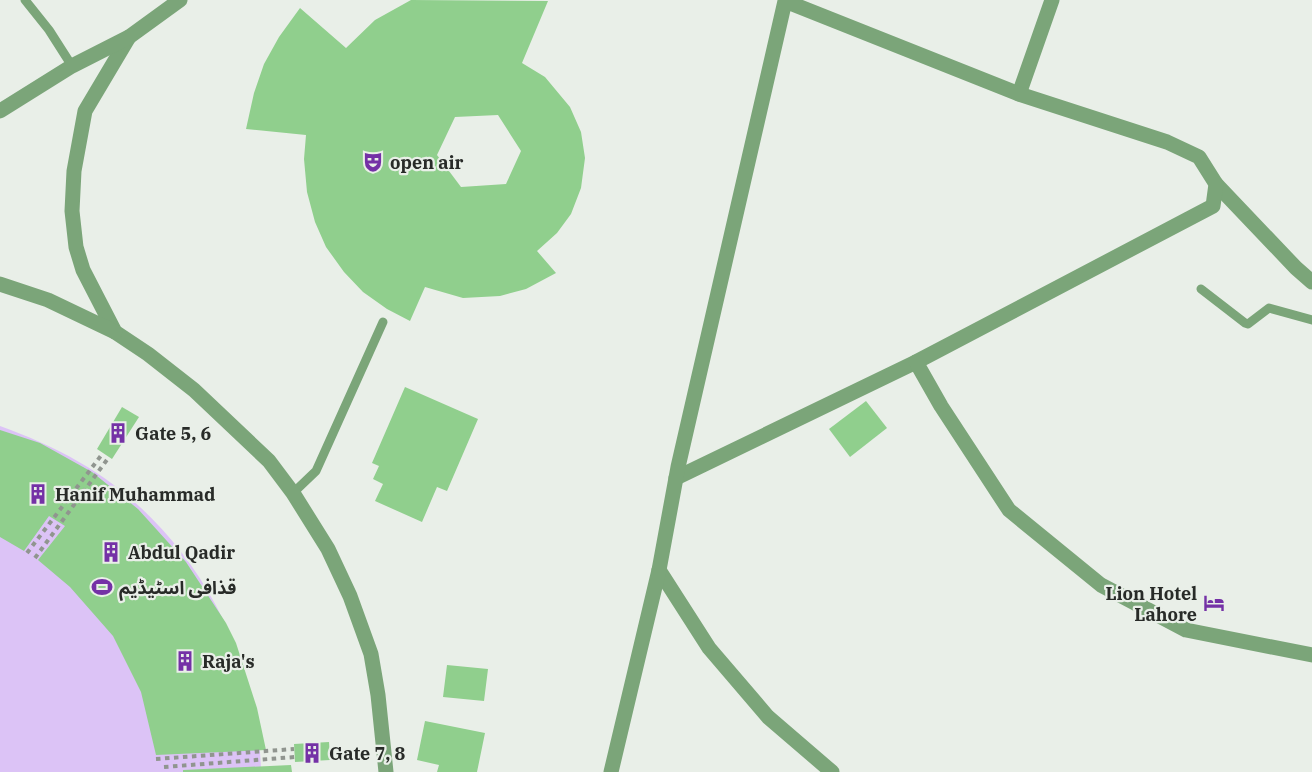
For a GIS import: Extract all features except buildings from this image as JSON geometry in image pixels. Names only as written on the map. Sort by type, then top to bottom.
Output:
[{"type":"street","points":[[0,111],[72,66],[129,36],[176,4],[189,0]]},
{"type":"street","points":[[1019,93],[1052,0]]},
{"type":"street","points":[[611,772],[659,570],[676,478],[785,1],[1019,93],[1167,142],[1199,157],[1216,184],[1312,282]]},
{"type":"street","points":[[115,332],[83,270],[76,247],[72,211],[74,171],[85,111],[129,36]]},
{"type":"street","points":[[676,478],[916,362],[1213,206],[1216,184]]},
{"type":"street","points":[[0,284],[48,300],[115,332],[194,390],[269,461],[294,493],[327,549],[350,596],[371,654],[386,772]]},
{"type":"street","points":[[916,362],[940,406],[1009,510],[1101,585],[1186,630],[1312,655]]},
{"type":"street","points":[[659,570],[709,648],[768,717],[832,772]]},
{"type":"lane","points":[[25,0],[49,30],[72,66]]},
{"type":"lane","points":[[1201,289],[1248,324],[1269,308],[1312,320]]},
{"type":"lane","points":[[294,493],[316,471],[383,322]]},
{"type":"path","points":[[27,553],[103,453]]},
{"type":"path","points":[[35,558],[109,457]]},
{"type":"path","points":[[156,759],[294,749]]},
{"type":"path","points":[[164,767],[295,758]]},
{"type":"shaded area","name":"قذافی اسٹیڈیم","points":[[0,426],[60,451],[117,488],[152,519],[183,554],[209,594],[231,636],[247,680],[257,726],[261,772],[0,772]]},
{"type":"place","name":"open air","points":[[373,162]]},
{"type":"place","name":"Gate 5, 6","points":[[118,433]]},
{"type":"place","name":"Hanif Muhammad","points":[[38,494]]},
{"type":"place","name":"Abdul Qadir","points":[[111,552]]},
{"type":"place","name":"قذافی اسٹیڈیم","points":[[102,587]]},
{"type":"place","name":"Lion Hotel Lahore","points":[[1214,603]]},
{"type":"place","name":"Raja's","points":[[185,661]]},
{"type":"place","name":"Gate 7, 8","points":[[312,753]]}]
